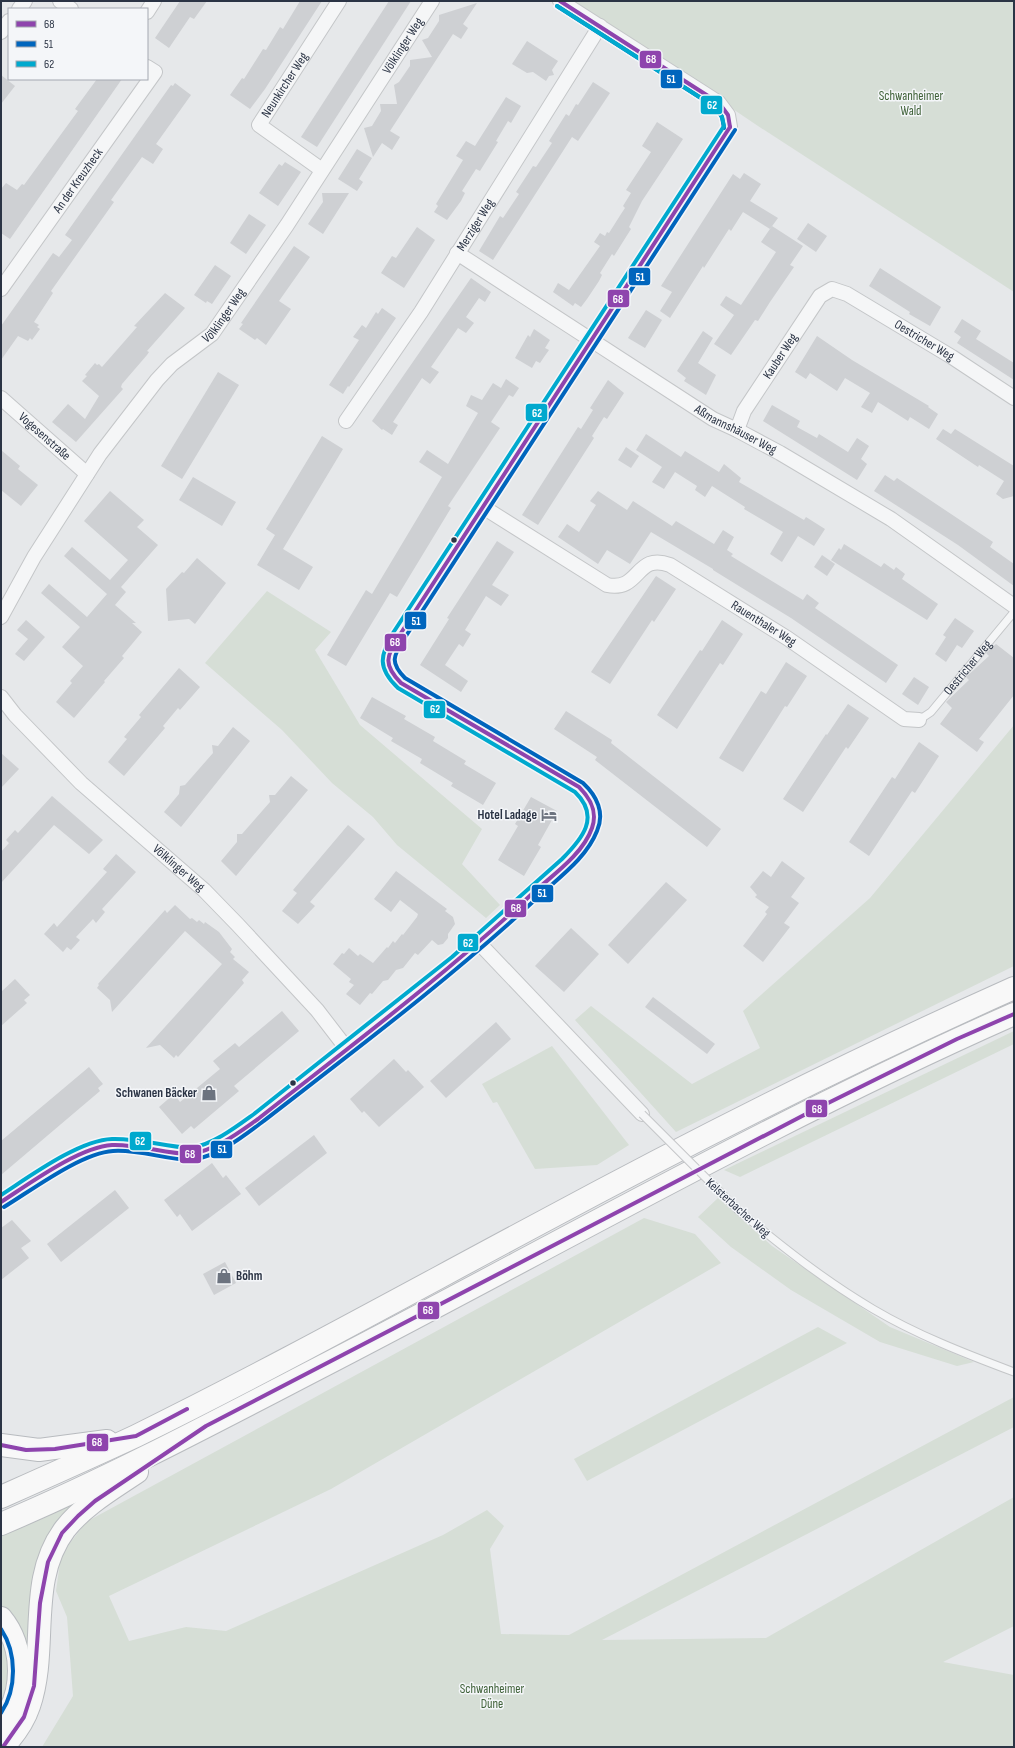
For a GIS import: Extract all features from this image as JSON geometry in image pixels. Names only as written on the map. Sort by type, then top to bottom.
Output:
[{"type":"highway","points":[[1,1497],[136,1436],[300,1351],[548,1219],[793,1093],[1014,988]]},
{"type":"highway","points":[[1,1524],[206,1426],[799,1117],[957,1039],[1014,1014]]},
{"type":"highway","points":[[4,1747],[23,1718],[32,1693],[36,1676],[41,1594],[45,1571],[57,1542],[70,1523],[89,1505],[206,1426]]},
{"type":"highway","points":[[7,1447],[55,1449],[136,1436]]},
{"type":"highway","points":[[1,1618],[12,1634],[16,1646],[19,1671],[15,1698],[10,1710],[1,1724]]},
{"type":"street","points":[[60,1],[70,8]]},
{"type":"street","points":[[148,10],[154,1]]},
{"type":"street","name":"Neunkircher Weg","points":[[322,170],[259,125],[339,1]]},
{"type":"street","name":"Völklinger Weg","points":[[1,617],[34,557],[100,454],[157,380],[172,364],[212,334],[287,225],[432,1]]},
{"type":"street","points":[[1,1202],[93,1148],[112,1145],[197,1154],[241,1131],[404,1006],[479,943],[572,857],[589,836],[595,817],[591,800],[579,787],[400,683],[391,673],[388,662],[391,650],[538,420],[592,340],[730,127],[728,115],[719,103],[560,1]]},
{"type":"street","points":[[1,32],[8,23]]},
{"type":"street","name":"Merziger Weg","points":[[346,421],[422,312],[600,26]]},
{"type":"street","name":"An der Kreuzheck","points":[[1,289],[144,80]]},
{"type":"street","name":"Aßmannshäuser Weg","points":[[458,253],[713,419],[737,430],[891,519],[1014,606]]},
{"type":"street","name":"Oestricher Weg","points":[[832,289],[847,294],[952,357],[1014,398]]},
{"type":"street","name":"Kauber Weg","points":[[737,430],[744,411],[820,296],[832,289]]},
{"type":"street","name":"Vogesenstraße","points":[[1,398],[87,474]]},
{"type":"street","name":"Rauenthaler Weg","points":[[483,507],[607,585],[617,587],[627,584],[645,566],[652,562],[662,562],[787,638],[904,719],[919,720]]},
{"type":"street","name":"Völklinger Weg","points":[[1,697],[15,716],[81,783],[204,890],[238,924],[317,1010],[347,1049]]},
{"type":"street","name":"Kelsterbacher Weg","points":[[479,943],[642,1114]]},
{"type":"lane","name":"Oestricher Weg","points":[[919,720],[931,712],[1014,612]]},
{"type":"lane","name":"Kelsterbacher Weg","points":[[642,1114],[687,1161],[738,1210],[785,1250],[873,1309],[922,1334],[1014,1372]]},
{"type":"green space","name":"Schwanheimer Wald","points":[[573,1],[1014,1],[1014,292],[758,126]]},
{"type":"green space","points":[[267,591],[331,632],[315,650],[360,725],[482,829],[462,864],[500,905],[486,918],[397,845],[373,817],[332,783],[282,730],[205,663]]},
{"type":"green space","points":[[1014,725],[1014,966],[676,1132],[575,1020],[591,1006],[692,1084],[760,1048],[743,1011],[870,898]]},
{"type":"green space","points":[[1014,1031],[1014,1044],[740,1177],[724,1170]]},
{"type":"green space","points":[[552,1046],[629,1145],[597,1165],[535,1169],[497,1102],[493,1103],[482,1084]]},
{"type":"green space","points":[[718,1198],[772,1246],[890,1327],[974,1362],[957,1366],[880,1342],[791,1290],[731,1247],[698,1217]]},
{"type":"green space","name":"Schwanheimer Düne","points":[[644,1218],[695,1234],[721,1263],[331,1489],[109,1596],[129,1641],[186,1627],[226,1631],[443,1535],[487,1510],[504,1526],[490,1549],[501,1634],[569,1635],[1014,1397],[1014,1427],[602,1640],[766,1638],[1014,1497],[1014,1626],[943,1662],[1014,1675],[1014,1747],[42,1747],[73,1696],[67,1617],[56,1591],[61,1555],[86,1522]]},
{"type":"green space","points":[[818,1327],[847,1343],[587,1481],[574,1459]]},
{"type":"green space","points":[[85,1498],[67,1517],[9,1720],[11,1620],[1,1606],[1,1534]]},
{"type":"green space","points":[[1,1633],[10,1646],[12,1684],[1,1709]]},
{"type":"building","points":[[180,1],[207,1],[194,19],[190,17],[169,48],[155,38]]},
{"type":"building","points":[[300,1],[322,1],[265,89],[250,109],[230,95],[242,78],[244,79],[263,49],[266,50],[280,27],[283,29]]},
{"type":"building","points":[[389,1],[411,1],[317,147],[301,137]]},
{"type":"building","points":[[477,3],[463,24],[468,28],[461,39],[453,34],[390,131],[400,137],[392,150],[382,143],[373,157],[364,128],[372,126],[381,111],[380,104],[397,104],[394,85],[399,82],[410,66],[410,60],[432,57],[422,40],[428,38],[439,21],[439,15]]},
{"type":"building","points":[[527,41],[558,61],[552,70],[554,75],[549,76],[546,81],[533,72],[527,73],[512,64]]},
{"type":"building","points":[[1,75],[15,86],[1,104]]},
{"type":"building","points":[[96,80],[121,80],[10,239],[1,233],[1,189],[6,183],[17,190],[22,184],[24,185],[78,111],[75,109]]},
{"type":"building","points":[[593,82],[610,93],[578,141],[572,137],[493,260],[479,251],[500,216],[503,218],[519,194],[516,192],[533,166],[536,167],[552,143],[549,141],[566,114],[569,116],[576,104],[578,105]]},
{"type":"building","points":[[175,83],[191,95],[156,144],[163,149],[153,164],[142,157],[111,200],[114,202],[51,291],[53,293],[34,322],[39,325],[37,327],[40,329],[32,340],[30,338],[28,341],[18,336],[1,360],[1,326],[53,253],[59,257],[72,240],[65,235],[171,85],[173,86]]},
{"type":"building","points":[[506,97],[521,106],[511,123],[508,121],[496,141],[498,142],[480,171],[476,169],[462,191],[465,193],[461,201],[447,220],[434,212],[438,206],[436,204],[463,160],[456,156],[466,141],[475,146]]},
{"type":"building","points":[[657,122],[683,139],[642,201],[629,227],[631,229],[614,256],[612,254],[600,273],[602,275],[599,281],[581,307],[575,303],[573,306],[553,292],[558,283],[569,290],[600,246],[594,242],[600,233],[605,236],[607,232],[609,233],[625,208],[623,206],[631,193],[626,190],[651,152],[642,146]]},
{"type":"building","points":[[357,149],[372,158],[359,179],[363,182],[357,191],[338,179]]},
{"type":"building","points":[[285,162],[301,172],[278,206],[259,193],[279,164],[282,166]]},
{"type":"building","points":[[744,173],[761,184],[750,201],[778,218],[770,229],[743,212],[731,231],[729,229],[704,268],[703,266],[670,318],[660,311],[672,292],[661,286],[733,174],[740,179]]},
{"type":"building","points":[[322,193],[349,193],[323,234],[308,224],[323,202]]},
{"type":"building","points":[[249,214],[266,225],[246,254],[230,243]]},
{"type":"building","points":[[808,223],[827,236],[816,252],[797,239]]},
{"type":"building","points":[[772,226],[803,246],[790,265],[794,267],[758,321],[755,320],[731,355],[714,344],[734,315],[720,305],[726,296],[741,305],[759,278],[776,252],[761,242]]},
{"type":"building","points":[[417,227],[435,240],[404,288],[381,273],[392,256],[396,258]]},
{"type":"building","points":[[294,246],[310,257],[279,301],[291,309],[266,345],[257,338],[255,340],[239,329],[243,324],[241,323]]},
{"type":"building","points":[[215,265],[231,276],[212,304],[207,301],[206,303],[194,295]]},
{"type":"building","points":[[880,268],[941,307],[930,326],[909,314],[910,312],[869,286]]},
{"type":"building","points":[[471,278],[491,292],[485,302],[479,298],[466,317],[474,323],[466,333],[458,328],[431,367],[439,372],[430,384],[422,378],[393,422],[398,425],[392,435],[383,429],[382,430],[372,421]]},
{"type":"building","points":[[165,293],[185,308],[147,351],[149,352],[147,355],[122,384],[121,387],[123,389],[76,442],[52,422],[68,404],[85,419],[99,396],[82,381],[87,376],[85,375],[95,363],[102,367],[137,327],[134,326]]},
{"type":"building","points":[[382,308],[396,318],[343,394],[329,385],[359,340],[353,337],[362,325],[366,328],[376,312],[378,314]]},
{"type":"building","points":[[646,310],[662,320],[645,348],[628,338]]},
{"type":"building","points":[[962,319],[981,331],[976,339],[1014,363],[1014,380],[957,343],[961,337],[954,332]]},
{"type":"building","points":[[534,329],[550,340],[545,348],[549,350],[540,363],[536,361],[532,368],[515,358],[528,335],[530,337]]},
{"type":"building","points":[[703,331],[713,338],[698,363],[716,375],[706,395],[684,381],[686,378],[677,371]]},
{"type":"building","points":[[817,336],[852,360],[929,406],[928,407],[938,414],[929,429],[910,417],[908,421],[878,402],[872,413],[861,407],[870,393],[845,378],[837,391],[810,373],[806,379],[795,372]]},
{"type":"building","points":[[218,372],[239,385],[182,479],[161,466]]},
{"type":"building","points":[[506,379],[519,388],[513,397],[509,395],[491,422],[500,428],[448,506],[451,508],[397,597],[390,593],[346,666],[327,655],[366,590],[372,594],[442,477],[419,462],[427,450],[448,464],[478,413],[466,406],[471,395],[482,400],[493,383],[501,388]]},
{"type":"building","points":[[608,380],[624,393],[607,419],[604,417],[592,436],[594,438],[538,525],[522,515],[578,427],[581,429],[593,410],[590,408]]},
{"type":"building","points":[[772,405],[800,421],[797,427],[817,438],[819,434],[848,452],[857,438],[869,446],[861,459],[867,464],[857,480],[763,421]]},
{"type":"building","points":[[943,429],[951,434],[955,429],[1014,466],[1014,496],[1003,499],[996,494],[1004,481],[979,465],[978,467],[936,439]]},
{"type":"building","points":[[646,434],[681,457],[685,451],[719,472],[724,464],[741,478],[739,482],[804,520],[806,517],[825,529],[814,546],[798,536],[782,562],[770,554],[783,532],[744,509],[745,507],[712,486],[705,497],[695,490],[697,486],[675,472],[664,489],[652,482],[662,467],[636,450]]},
{"type":"building","points":[[322,436],[343,449],[283,549],[313,567],[299,590],[257,565],[275,535],[266,529]]},
{"type":"building","points":[[626,447],[639,456],[631,468],[618,460]]},
{"type":"building","points":[[1,450],[20,466],[18,469],[38,485],[21,506],[1,490]]},
{"type":"building","points":[[885,475],[894,481],[897,478],[993,542],[990,547],[1014,564],[1014,586],[958,545],[874,491]]},
{"type":"building","points":[[193,477],[236,502],[222,526],[179,500]]},
{"type":"building","points":[[110,491],[144,520],[137,527],[158,545],[121,587],[126,592],[115,605],[136,623],[132,623],[142,632],[122,656],[124,658],[74,718],[56,702],[72,683],[70,681],[83,666],[62,647],[80,627],[41,593],[49,584],[87,617],[107,594],[64,556],[72,547],[110,580],[128,560],[84,521]]},
{"type":"building","points":[[598,491],[627,510],[633,501],[672,526],[676,521],[714,544],[723,530],[734,537],[727,550],[733,554],[731,556],[803,600],[807,594],[819,603],[815,608],[898,665],[886,683],[791,618],[651,532],[630,564],[607,550],[598,564],[558,537],[567,524],[579,532],[596,505],[590,501]]},
{"type":"building","points":[[497,541],[514,552],[492,585],[509,595],[501,606],[486,596],[465,630],[471,634],[463,647],[459,644],[445,665],[468,681],[461,692],[420,665],[449,619],[447,618]]},
{"type":"building","points":[[844,544],[881,567],[884,563],[894,570],[896,567],[905,574],[902,579],[938,604],[927,620],[831,560],[839,548],[841,550]]},
{"type":"building","points":[[822,555],[835,564],[827,576],[814,567]]},
{"type":"building","points":[[197,558],[226,583],[195,624],[189,619],[168,621],[166,589],[182,572],[184,573]]},
{"type":"building","points":[[656,576],[676,589],[654,622],[652,620],[610,684],[591,672]]},
{"type":"building","points":[[955,618],[974,631],[962,648],[957,645],[946,662],[935,654],[946,637],[943,635]]},
{"type":"building","points":[[26,620],[45,637],[24,661],[15,654],[28,639],[17,630]]},
{"type":"building","points":[[722,620],[743,634],[723,665],[720,663],[677,729],[657,715],[700,650],[702,651]]},
{"type":"building","points":[[996,644],[1014,658],[1014,695],[979,739],[984,742],[977,752],[940,724],[952,708],[946,702],[969,680],[966,677],[989,656],[986,653]]},
{"type":"building","points":[[786,662],[807,676],[787,707],[785,706],[743,772],[719,758],[761,691],[766,694]]},
{"type":"building","points":[[179,668],[200,687],[180,710],[178,708],[163,726],[165,728],[124,776],[108,762],[127,739],[124,737],[141,717],[139,715]]},
{"type":"building","points":[[914,677],[929,687],[918,705],[902,694]]},
{"type":"building","points":[[372,697],[406,716],[404,719],[435,737],[433,741],[466,761],[464,764],[496,783],[483,805],[451,786],[453,783],[420,763],[422,759],[391,741],[393,738],[360,718]]},
{"type":"building","points":[[848,704],[869,718],[848,749],[846,747],[803,812],[783,799],[826,734],[827,735]]},
{"type":"building","points":[[566,711],[612,740],[611,743],[721,829],[707,847],[595,760],[597,757],[554,729]]},
{"type":"building","points":[[233,727],[250,741],[181,827],[164,812],[179,794],[180,786],[185,785],[213,753],[212,745],[218,746]]},
{"type":"building","points":[[919,742],[939,756],[915,793],[912,791],[869,856],[849,842],[892,777],[895,779]]},
{"type":"building","points":[[1,753],[19,769],[1,788]]},
{"type":"building","points":[[291,776],[308,790],[236,876],[221,861],[237,842],[237,834],[242,834],[270,802],[269,795],[275,795]]},
{"type":"building","points":[[52,796],[103,840],[89,854],[54,825],[1,883],[1,852],[9,843],[6,840],[15,830],[18,833]]},
{"type":"building","points":[[531,797],[557,811],[538,845],[541,847],[524,876],[498,860],[518,826],[515,824]]},
{"type":"building","points":[[348,825],[365,839],[310,902],[315,906],[298,924],[282,911],[297,893],[293,890]]},
{"type":"building","points":[[116,854],[136,872],[102,909],[105,912],[96,923],[93,919],[76,937],[80,940],[71,950],[67,947],[63,952],[44,934],[54,923],[57,927],[107,872],[103,869]]},
{"type":"building","points":[[782,861],[805,878],[791,897],[799,903],[784,923],[790,927],[763,962],[743,946],[767,914],[765,912],[769,907],[755,897],[757,895],[750,887],[763,871],[771,877]]},
{"type":"building","points":[[396,871],[447,909],[445,911],[453,917],[455,924],[448,934],[448,938],[443,944],[438,945],[432,940],[418,955],[415,953],[403,968],[396,970],[388,980],[383,981],[360,1005],[346,994],[354,985],[349,982],[351,979],[333,964],[342,953],[344,954],[349,948],[358,956],[360,954],[373,963],[393,941],[395,943],[402,934],[403,935],[417,917],[418,914],[400,900],[391,912],[374,899]]},
{"type":"building","points":[[666,882],[687,900],[628,964],[608,945]]},
{"type":"building","points":[[175,905],[190,919],[192,918],[197,922],[199,920],[204,924],[205,922],[219,932],[232,949],[230,952],[235,957],[233,959],[249,972],[242,980],[244,983],[178,1057],[176,1055],[174,1058],[160,1045],[146,1048],[222,964],[185,931],[112,1012],[110,1000],[97,988],[99,985],[98,984],[165,910],[167,913]]},
{"type":"building","points":[[571,928],[599,954],[564,992],[535,966]]},
{"type":"building","points":[[15,979],[30,995],[24,1000],[27,1003],[1,1026],[1,992]]},
{"type":"building","points":[[653,997],[715,1044],[707,1054],[645,1007]]},
{"type":"building","points":[[282,1011],[299,1031],[234,1086],[239,1091],[194,1129],[191,1126],[182,1134],[159,1107],[174,1094],[180,1102],[220,1069],[213,1061],[235,1043],[239,1047]]},
{"type":"building","points":[[496,1022],[511,1039],[446,1098],[430,1081]]},
{"type":"building","points":[[394,1059],[406,1072],[408,1070],[424,1087],[379,1127],[364,1111],[362,1113],[350,1099]]},
{"type":"building","points":[[89,1067],[103,1084],[98,1088],[100,1091],[1,1175],[1,1141]]},
{"type":"building","points":[[314,1135],[327,1153],[259,1206],[245,1188]]},
{"type":"building","points":[[212,1163],[223,1178],[226,1175],[241,1194],[192,1231],[180,1214],[177,1217],[164,1200]]},
{"type":"building","points":[[115,1190],[129,1208],[61,1262],[47,1244]]},
{"type":"building","points":[[12,1220],[31,1241],[21,1248],[29,1258],[1,1280],[1,1228]]},
{"type":"building","points":[[225,1262],[236,1283],[214,1295],[203,1274]]},
{"type":"transit line","name":"68","points":[[560,1],[719,103],[728,115],[730,127]]},
{"type":"transit line","name":"51","points":[[557,6],[715,107],[722,117],[724,128]]},
{"type":"transit line","name":"62","points":[[1,1195],[70,1152],[99,1141],[122,1139],[191,1148],[216,1139],[254,1114],[452,957],[562,859],[582,836],[588,819],[587,810],[583,801],[575,792],[398,688],[387,674],[383,661],[385,648],[393,633],[724,126],[722,117],[715,107],[557,6]]},
{"type":"transit line","name":"68","points":[[1,1202],[70,1159],[99,1147],[122,1145],[181,1154],[191,1154],[218,1145],[243,1130],[364,1036],[467,952],[559,871],[582,846],[592,828],[594,816],[590,800],[579,787],[401,683],[391,671],[388,660],[389,655],[399,636],[730,127]]},
{"type":"transit line","name":"51","points":[[4,1207],[57,1173],[86,1158],[100,1153],[123,1151],[182,1160],[192,1160],[211,1155],[229,1146],[261,1123],[436,986],[504,928],[579,859],[586,850],[597,831],[600,818],[600,811],[596,799],[588,788],[583,783],[405,678],[397,668],[395,659],[397,650],[404,639],[735,130]]},
{"type":"transit line","name":"68","points":[[3,1747],[24,1717],[34,1686],[40,1603],[48,1562],[62,1533],[95,1501],[206,1426],[806,1114],[957,1039],[1014,1014]]},
{"type":"transit line","name":"68","points":[[1,1445],[26,1450],[55,1449],[136,1436],[187,1409]]},
{"type":"transit line","name":"51","points":[[1,1629],[10,1649],[13,1671],[10,1693],[1,1713]]},
{"type":"place","name":"Hotel Ladage","points":[[549,815]]},
{"type":"place","name":"Schwanen Bäcker","points":[[209,1093]]},
{"type":"place","name":"Böhm","points":[[224,1276]]}]
